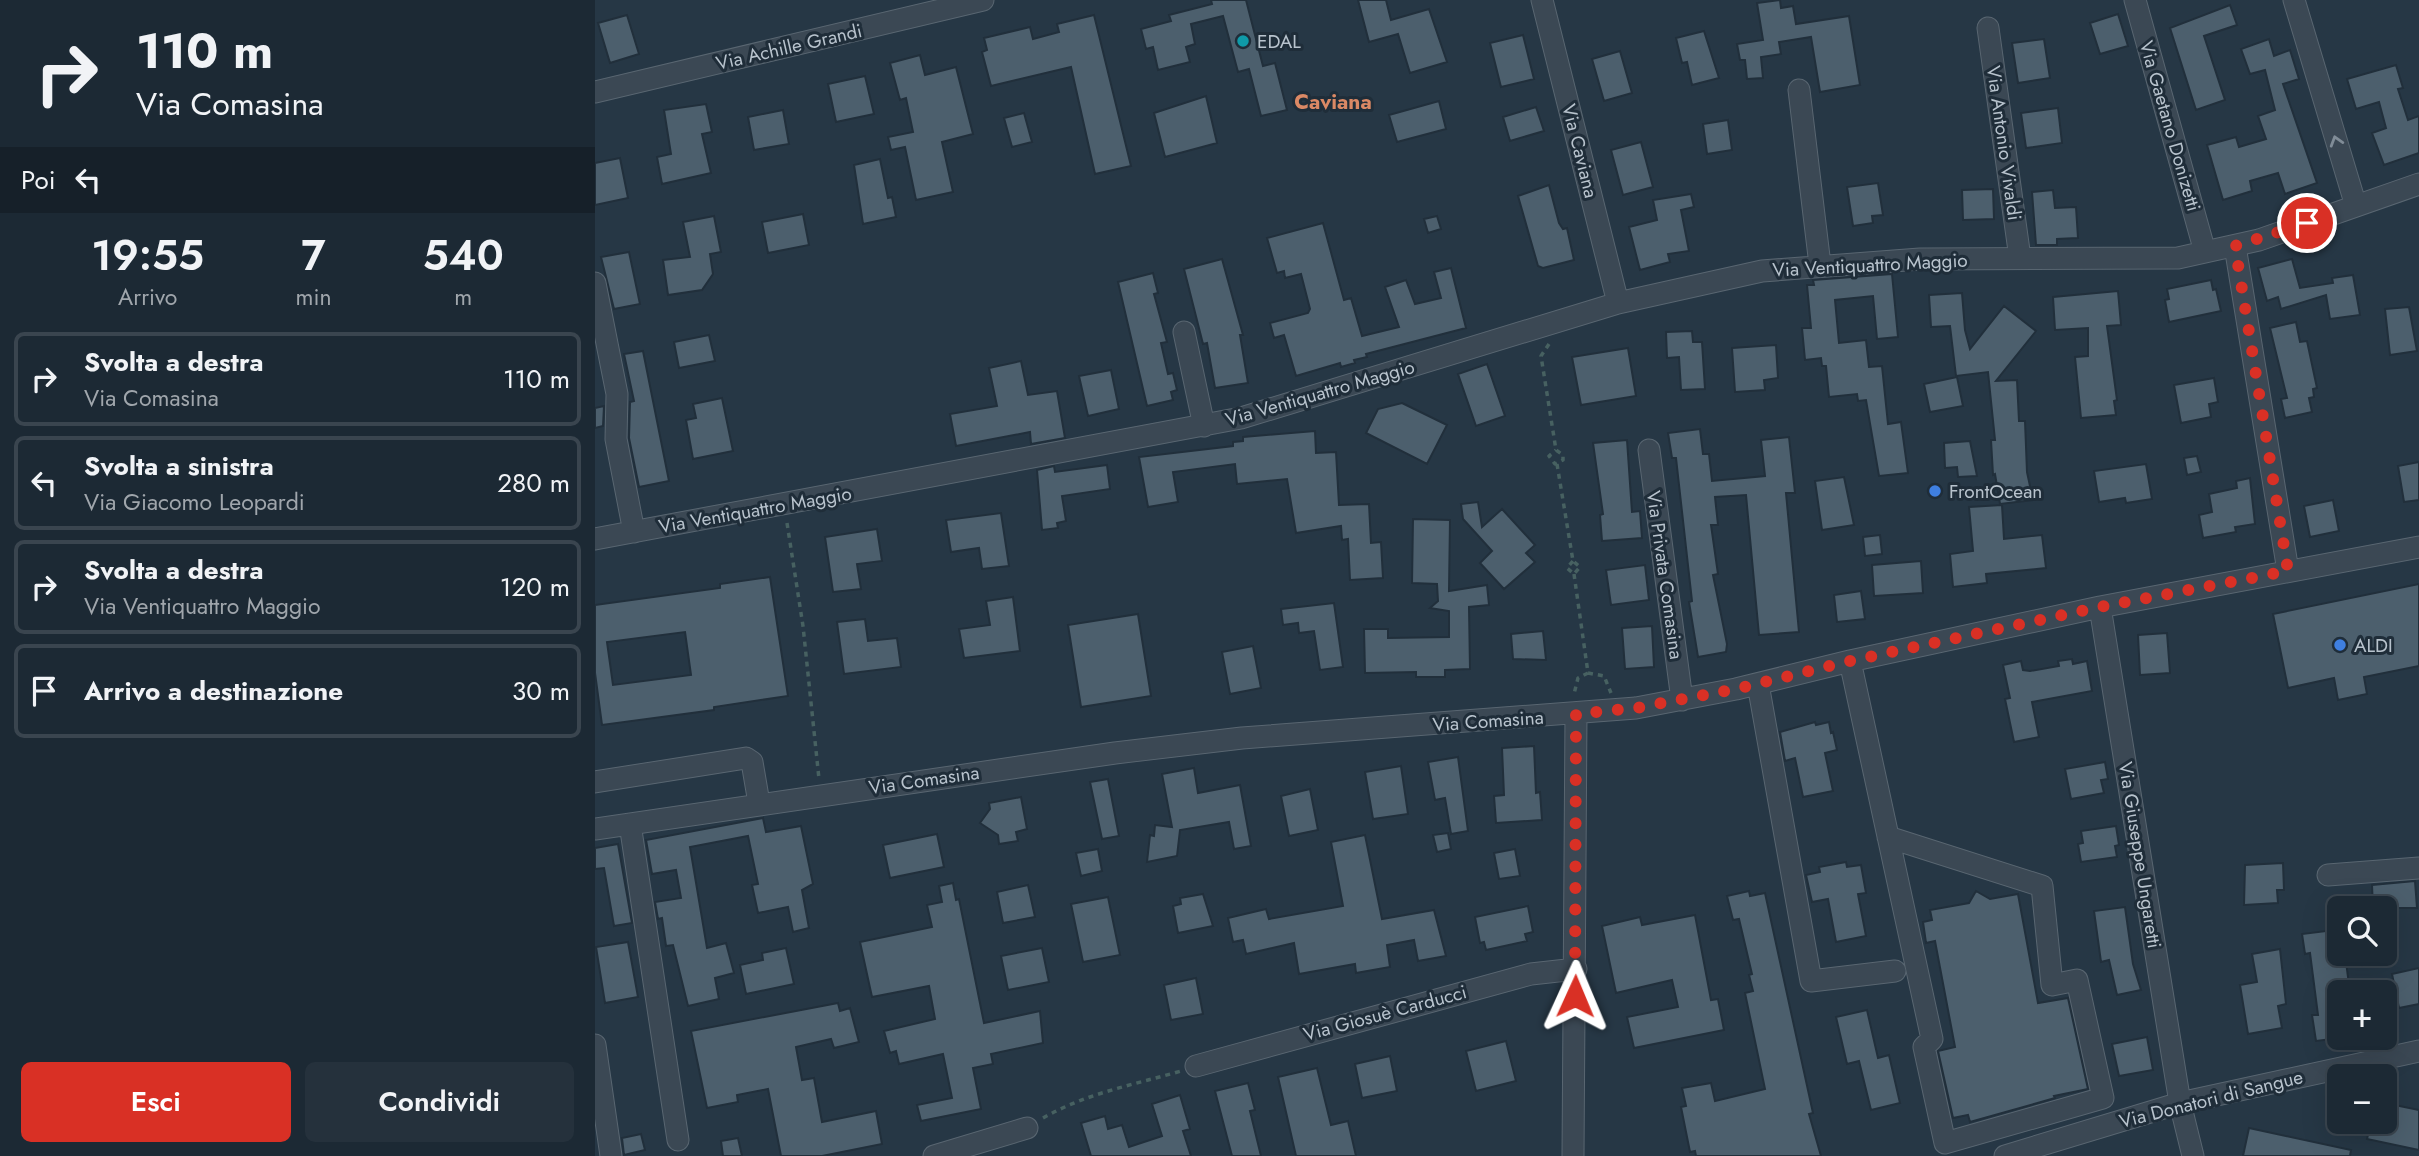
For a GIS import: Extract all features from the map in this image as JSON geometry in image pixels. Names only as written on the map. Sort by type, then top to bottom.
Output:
[{"type":"street","name":"Via Achille Grandi","points":[[595,92],[983,0]]},
{"type":"street","name":"Via Caviana","points":[[1542,0],[1618,303]]},
{"type":"street","name":"Via Gaetano Donizetti","points":[[2135,0],[2205,252]]},
{"type":"street","points":[[2294,0],[2356,206]]},
{"type":"street","name":"Via Antonio Vivaldi","points":[[1988,27],[2020,258]]},
{"type":"street","points":[[1799,90],[1820,265]]},
{"type":"street","name":"Via Ventiquattro Maggio","points":[[595,539],[1241,418],[1618,303],[1762,271],[1820,265],[2020,258],[2178,258],[2235,246],[2419,184]]},
{"type":"street","points":[[2235,246],[2288,571]]},
{"type":"street","points":[[595,283],[617,394],[616,439],[634,531]]},
{"type":"street","name":"Via Ventiquattro Maggio","points":[[1184,332],[1204,426]]},
{"type":"street","name":"Via Privata Comasina","points":[[1649,450],[1682,700]]},
{"type":"street","name":"Via Comasina","points":[[595,829],[1115,753],[1581,705],[1682,700],[2100,607],[2419,547]]},
{"type":"street","name":"Via Giuseppe Ungaretti","points":[[2100,607],[2181,1103],[2193,1156]]},
{"type":"street","points":[[1850,661],[1888,837],[1932,1039],[1924,1047],[1945,1143],[2103,1098],[2077,980],[2052,985],[2042,886],[1888,837]]},
{"type":"street","points":[[1758,684],[1811,981],[1895,971]]},
{"type":"street","points":[[1573,1156],[1581,705]]},
{"type":"street","points":[[595,782],[746,758],[752,762],[759,803]]},
{"type":"street","points":[[630,824],[678,1140]]},
{"type":"street","points":[[2328,875],[2419,868]]},
{"type":"street","name":"Via Giosuè Carducci","points":[[1196,1066],[1531,974],[1576,969]]},
{"type":"street","points":[[595,1045],[611,1156]]},
{"type":"street","name":"Via Donatori di Sangue","points":[[2005,1156],[2181,1103],[2419,1051]]},
{"type":"street","points":[[934,1156],[1027,1128]]},
{"type":"path","points":[[1550,323],[1551,341],[1541,356],[1556,450],[1563,455],[1563,460],[1557,464]]},
{"type":"path","points":[[1556,450],[1549,456],[1557,464],[1573,561],[1580,567],[1574,574]]},
{"type":"path","points":[[784,504],[800,607],[821,795]]},
{"type":"path","points":[[1573,561],[1567,568],[1574,574],[1588,673]]},
{"type":"path","points":[[1581,705],[1574,697],[1578,678],[1588,673],[1604,676],[1610,685],[1611,693],[1599,695]]},
{"type":"path","points":[[1027,1128],[1069,1103],[1099,1092],[1196,1066]]},
{"type":"building","points":[[1211,0],[1246,0],[1263,66],[1275,63],[1287,110],[1261,116],[1249,69],[1238,72],[1223,16],[1191,24],[1195,44],[1186,47],[1190,62],[1158,70],[1153,47],[1146,49],[1141,29],[1171,21],[1169,15],[1212,4]]},
{"type":"building","points":[[1358,0],[1386,0],[1391,20],[1429,9],[1447,62],[1410,73],[1398,34],[1369,42]]},
{"type":"building","points":[[1780,0],[1781,8],[1793,6],[1796,24],[1849,16],[1860,85],[1820,92],[1811,37],[1779,42],[1781,54],[1761,57],[1763,78],[1747,79],[1745,60],[1740,60],[1737,44],[1763,40],[1757,3]]},
{"type":"building","points":[[2230,5],[2237,25],[2204,36],[2225,100],[2196,110],[2170,28]]},
{"type":"building","points":[[2118,14],[2128,46],[2100,54],[2090,23]]},
{"type":"building","points":[[627,15],[639,54],[610,63],[598,23]]},
{"type":"building","points":[[1094,15],[1131,166],[1095,174],[1071,67],[991,86],[982,52],[987,50],[984,38],[1030,27],[1033,39],[1059,32],[1057,24]]},
{"type":"building","points":[[1704,31],[1719,78],[1692,85],[1687,62],[1682,63],[1676,38]]},
{"type":"building","points":[[1523,35],[1534,79],[1501,87],[1490,43]]},
{"type":"building","points":[[2044,39],[2050,78],[2018,83],[2012,43]]},
{"type":"building","points":[[2269,39],[2274,56],[2290,50],[2299,79],[2283,84],[2317,183],[2285,194],[2278,173],[2250,181],[2252,191],[2223,200],[2207,145],[2236,137],[2239,147],[2266,139],[2258,116],[2275,110],[2265,70],[2250,74],[2241,49]]},
{"type":"building","points":[[1620,51],[1632,93],[1604,101],[1592,59]]},
{"type":"building","points":[[920,55],[925,75],[956,67],[973,134],[942,142],[953,192],[916,200],[905,147],[891,150],[888,137],[913,132],[906,98],[900,100],[890,63]]},
{"type":"building","points":[[2396,65],[2403,88],[2398,89],[2408,120],[2419,116],[2419,153],[2384,165],[2372,133],[2386,128],[2379,102],[2356,109],[2347,79]]},
{"type":"building","points":[[865,76],[874,114],[836,122],[828,84]]},
{"type":"building","points":[[1206,96],[1217,143],[1165,157],[1154,113]]},
{"type":"building","points":[[1439,101],[1446,129],[1397,142],[1389,115]]},
{"type":"building","points":[[706,104],[712,132],[702,134],[711,173],[662,184],[657,157],[671,154],[664,110]]},
{"type":"building","points":[[1536,107],[1544,131],[1510,141],[1503,117]]},
{"type":"building","points":[[2058,108],[2062,143],[2026,148],[2021,113]]},
{"type":"building","points":[[783,110],[789,144],[754,150],[748,117]]},
{"type":"building","points":[[1024,113],[1032,142],[1012,147],[1004,118]]},
{"type":"building","points":[[1728,120],[1732,150],[1707,154],[1703,124]]},
{"type":"building","points":[[1641,142],[1653,187],[1623,195],[1611,150]]},
{"type":"building","points":[[620,158],[628,198],[595,205],[595,163]]},
{"type":"building","points":[[880,159],[888,198],[892,197],[896,217],[863,224],[854,165]]},
{"type":"building","points":[[1878,183],[1883,215],[1872,216],[1873,223],[1853,226],[1847,187]]},
{"type":"building","points":[[1549,185],[1559,223],[1563,229],[1567,228],[1574,260],[1543,268],[1538,266],[1518,196]]},
{"type":"building","points":[[1993,189],[1994,219],[1963,220],[1962,190]]},
{"type":"building","points":[[2053,190],[2055,208],[2076,207],[2078,238],[2057,239],[2057,245],[2036,245],[2032,192]]},
{"type":"building","points":[[1691,194],[1694,207],[1681,210],[1689,251],[1668,254],[1670,262],[1640,270],[1629,227],[1657,220],[1653,200]]},
{"type":"building","points":[[803,214],[809,245],[768,253],[762,222]]},
{"type":"building","points":[[714,216],[721,252],[710,254],[713,274],[702,290],[668,295],[663,260],[690,257],[683,222]]},
{"type":"building","points":[[1437,216],[1441,229],[1428,233],[1424,219]]},
{"type":"building","points":[[1323,223],[1344,300],[1351,298],[1362,336],[1399,327],[1385,287],[1406,280],[1415,304],[1441,298],[1434,272],[1451,268],[1466,328],[1366,354],[1367,357],[1341,367],[1340,363],[1296,376],[1284,335],[1274,338],[1270,323],[1308,313],[1310,309],[1301,274],[1285,278],[1284,271],[1277,273],[1267,238]]},
{"type":"building","points":[[629,252],[640,304],[614,309],[601,257]]},
{"type":"building","points":[[1222,259],[1243,335],[1240,335],[1248,383],[1215,388],[1207,343],[1203,344],[1184,269]]},
{"type":"building","points":[[2292,259],[2300,288],[2333,283],[2332,278],[2353,275],[2360,315],[2330,319],[2326,295],[2281,309],[2278,297],[2267,301],[2258,268]]},
{"type":"building","points":[[1153,273],[1158,293],[1154,294],[1167,342],[1161,343],[1168,374],[1173,373],[1177,390],[1171,392],[1173,400],[1147,406],[1118,282]]},
{"type":"building","points":[[1892,274],[1898,337],[1877,339],[1873,296],[1835,300],[1839,343],[1866,340],[1869,367],[1882,366],[1888,424],[1901,422],[1908,473],[1879,476],[1866,400],[1858,401],[1857,394],[1829,397],[1826,366],[1822,366],[1821,358],[1805,360],[1802,328],[1811,328],[1807,285],[1814,285],[1813,280]]},
{"type":"building","points":[[2211,280],[2221,311],[2169,322],[2165,300],[2169,299],[2167,289]]},
{"type":"building","points":[[2118,291],[2121,325],[2107,326],[2117,400],[2114,401],[2116,415],[2081,418],[2075,357],[2088,356],[2088,328],[2055,330],[2053,297]]},
{"type":"building","points":[[1962,293],[1965,330],[1970,349],[2004,306],[2036,331],[1996,381],[2017,380],[2019,421],[2025,421],[2027,472],[2033,500],[2000,504],[1995,474],[1993,475],[1991,440],[1995,440],[1988,372],[1956,376],[1950,326],[1931,327],[1929,295]]},
{"type":"building","points":[[2409,307],[2417,351],[2390,355],[2385,309]]},
{"type":"building","points":[[2296,322],[2300,342],[2307,341],[2317,388],[2313,389],[2314,397],[2309,398],[2312,412],[2285,418],[2281,399],[2287,398],[2270,328]]},
{"type":"building","points":[[1692,331],[1693,342],[1702,342],[1705,389],[1681,390],[1679,357],[1667,358],[1666,332]]},
{"type":"building","points":[[709,335],[715,361],[679,368],[674,342]]},
{"type":"building","points":[[1776,345],[1778,378],[1764,380],[1765,390],[1735,392],[1732,348]]},
{"type":"building","points":[[1628,348],[1636,396],[1581,405],[1572,357]]},
{"type":"building","points":[[643,351],[669,481],[639,487],[629,438],[630,402],[634,401],[624,354]]},
{"type":"building","points":[[1021,361],[1028,395],[1057,391],[1065,438],[1031,444],[1030,432],[956,446],[950,414],[997,406],[989,368]]},
{"type":"building","points":[[1487,364],[1505,416],[1476,426],[1458,374]]},
{"type":"building","points":[[1111,370],[1119,409],[1088,416],[1079,376]]},
{"type":"building","points":[[1957,377],[1963,406],[1930,412],[1924,384]]},
{"type":"building","points":[[2214,378],[2218,402],[2209,404],[2211,417],[2181,423],[2174,385]]},
{"type":"building","points":[[722,398],[733,451],[693,459],[686,420],[696,418],[693,404]]},
{"type":"building","points":[[1402,403],[1447,425],[1427,464],[1366,433],[1378,409]]},
{"type":"building","points":[[604,406],[603,426],[595,428],[595,408]]},
{"type":"building","points":[[1700,429],[1703,454],[1709,454],[1712,481],[1765,476],[1761,440],[1789,437],[1795,493],[1786,493],[1799,632],[1759,635],[1746,495],[1715,497],[1718,525],[1711,525],[1718,574],[1713,575],[1727,644],[1726,652],[1698,657],[1689,602],[1692,601],[1676,458],[1672,458],[1668,433]]},
{"type":"building","points":[[1315,431],[1316,453],[1336,452],[1339,505],[1369,504],[1371,543],[1381,542],[1383,578],[1350,580],[1348,539],[1342,540],[1341,526],[1296,533],[1287,479],[1237,484],[1235,464],[1173,472],[1178,502],[1148,507],[1139,457],[1233,446],[1233,442],[1243,441],[1243,437]]},
{"type":"building","points":[[1627,440],[1632,512],[1640,511],[1642,538],[1602,541],[1600,515],[1603,514],[1593,443]]},
{"type":"building","points":[[1970,441],[1977,476],[1958,477],[1957,467],[1945,468],[1944,443]]},
{"type":"building","points":[[2197,456],[2201,472],[2187,475],[2184,458]]},
{"type":"building","points":[[2419,462],[2419,500],[2404,502],[2398,466]]},
{"type":"building","points":[[2146,464],[2152,499],[2126,503],[2125,498],[2099,502],[2094,471]]},
{"type":"building","points":[[1107,465],[1110,489],[1062,496],[1066,521],[1057,523],[1058,528],[1042,530],[1037,470],[1054,466],[1055,472]]},
{"type":"building","points":[[1844,477],[1854,525],[1822,530],[1815,481]]},
{"type":"building","points":[[2250,478],[2255,524],[2235,527],[2236,532],[2203,538],[2199,515],[2212,512],[2209,494],[2237,488],[2236,481]]},
{"type":"building","points":[[2333,500],[2339,531],[2310,537],[2304,506]]},
{"type":"building","points":[[1478,502],[1482,527],[1502,509],[1535,545],[1526,553],[1535,562],[1504,589],[1480,563],[1492,551],[1463,519],[1461,504]]},
{"type":"building","points":[[2002,505],[2004,539],[2042,535],[2046,568],[1986,574],[1987,583],[1953,587],[1950,554],[1973,551],[1969,507]]},
{"type":"building","points":[[1001,513],[1009,566],[982,569],[979,548],[951,552],[946,520]]},
{"type":"building","points":[[1413,519],[1450,520],[1449,591],[1487,585],[1489,605],[1469,607],[1470,669],[1445,670],[1445,677],[1416,677],[1416,672],[1365,673],[1364,629],[1388,629],[1388,638],[1449,637],[1449,611],[1430,608],[1438,601],[1437,584],[1412,583]]},
{"type":"building","points":[[877,529],[882,561],[857,564],[861,589],[833,592],[825,537]]},
{"type":"building","points":[[1880,535],[1882,554],[1865,556],[1863,537]]},
{"type":"building","points":[[1921,561],[1923,593],[1874,596],[1872,565]]},
{"type":"building","points":[[1645,565],[1649,600],[1611,605],[1606,570]]},
{"type":"building","points":[[770,577],[788,696],[714,707],[714,710],[602,725],[595,673],[595,605],[720,588],[720,584]],"holes":[[[685,632],[691,675],[613,685],[607,642]]]},
{"type":"building","points":[[2419,584],[2419,666],[2364,677],[2367,694],[2338,700],[2334,678],[2288,688],[2273,614]]},
{"type":"building","points":[[1861,591],[1865,619],[1837,622],[1834,595]]},
{"type":"building","points":[[1013,597],[1020,651],[964,658],[959,629],[990,625],[986,601]]},
{"type":"building","points":[[1334,603],[1343,667],[1320,670],[1314,631],[1299,633],[1298,623],[1283,625],[1281,609]]},
{"type":"building","points":[[1138,614],[1151,696],[1081,707],[1068,625]]},
{"type":"building","points":[[865,619],[868,641],[897,638],[901,667],[844,674],[837,622]]},
{"type":"building","points":[[1652,626],[1654,667],[1625,669],[1622,628]]},
{"type":"building","points":[[1543,631],[1546,660],[1513,659],[1511,634]]},
{"type":"building","points":[[2167,633],[2170,673],[2140,675],[2138,635]]},
{"type":"building","points":[[1253,646],[1261,688],[1230,694],[1222,652]]},
{"type":"building","points":[[2072,659],[2073,664],[2087,661],[2092,691],[2032,702],[2039,737],[2014,742],[2005,699],[2010,698],[2003,665],[2021,661],[2023,670],[2030,671],[2059,666],[2058,661]]},
{"type":"building","points":[[1815,722],[1816,725],[1829,722],[1831,733],[1833,732],[1837,750],[1825,753],[1833,791],[1803,797],[1795,758],[1785,761],[1780,732]]},
{"type":"building","points":[[1534,746],[1536,793],[1540,792],[1542,820],[1496,823],[1494,796],[1504,795],[1502,748]]},
{"type":"building","points":[[1458,757],[1468,831],[1451,834],[1445,798],[1435,800],[1428,762]]},
{"type":"building","points":[[2105,762],[2108,779],[2101,780],[2104,793],[2071,799],[2065,769]]},
{"type":"building","points":[[1401,766],[1408,814],[1373,819],[1365,772]]},
{"type":"building","points":[[1194,768],[1198,793],[1240,785],[1251,846],[1234,849],[1229,822],[1180,830],[1177,856],[1147,862],[1150,835],[1154,836],[1155,825],[1172,827],[1162,774]]},
{"type":"building","points":[[1108,779],[1119,836],[1102,839],[1090,782]]},
{"type":"building","points":[[1310,789],[1318,830],[1289,836],[1281,796]]},
{"type":"building","points":[[1021,797],[1027,829],[1016,832],[1018,841],[999,844],[998,835],[980,823],[990,809],[989,803]]},
{"type":"building","points":[[763,818],[766,832],[801,826],[813,884],[802,890],[809,928],[793,932],[788,907],[758,913],[752,885],[758,884],[748,836],[690,847],[707,948],[726,943],[734,973],[715,978],[719,999],[688,1006],[673,945],[666,946],[662,918],[658,919],[655,902],[681,898],[676,870],[652,874],[646,840]]},
{"type":"building","points":[[2116,826],[2119,845],[2115,846],[2117,857],[2081,862],[2078,844],[2083,843],[2081,831]]},
{"type":"building","points":[[1448,833],[1451,849],[1437,852],[1433,835]]},
{"type":"building","points":[[937,834],[944,867],[890,878],[883,845]]},
{"type":"building","points":[[1365,835],[1382,919],[1434,910],[1446,956],[1418,961],[1414,940],[1387,945],[1390,967],[1356,973],[1355,964],[1299,974],[1294,943],[1246,954],[1243,940],[1233,942],[1228,918],[1266,909],[1269,919],[1343,906],[1331,842]]},
{"type":"building","points":[[618,844],[632,923],[614,926],[604,868],[595,869],[595,848]]},
{"type":"building","points":[[1098,849],[1102,871],[1081,876],[1076,853]]},
{"type":"building","points":[[1515,849],[1520,876],[1499,879],[1494,853]]},
{"type":"building","points":[[1846,862],[1847,867],[1861,865],[1866,893],[1858,894],[1866,936],[1836,942],[1828,899],[1812,902],[1806,875],[1820,872],[1819,867]]},
{"type":"building","points":[[2283,863],[2284,890],[2277,890],[2278,903],[2244,905],[2245,865]]},
{"type":"building","points":[[2415,881],[2417,908],[2397,908],[2397,896],[2372,896],[2372,885]]},
{"type":"building","points":[[953,883],[956,900],[959,899],[984,1023],[1040,1011],[1043,1043],[991,1054],[993,1064],[973,1068],[981,1109],[921,1121],[917,1105],[952,1098],[943,1054],[899,1064],[896,1051],[890,1053],[884,1031],[935,1019],[929,986],[872,997],[860,942],[932,927],[927,905],[942,902],[939,886]]},
{"type":"building","points":[[1028,885],[1035,917],[1003,923],[997,892]]},
{"type":"building","points":[[1749,891],[1750,896],[1765,893],[1813,1113],[1809,1114],[1821,1156],[1696,1156],[1695,1151],[1690,1152],[1681,1107],[1686,1106],[1682,1088],[1711,1083],[1715,1101],[1765,1089],[1745,993],[1753,991],[1749,975],[1752,974],[1739,919],[1733,920],[1727,896]]},
{"type":"building","points":[[1976,891],[1990,899],[2018,894],[2038,1003],[2068,998],[2088,1089],[2054,1096],[2055,1098],[1970,1122],[1968,1115],[1953,1118],[1938,1051],[1955,1047],[1935,941],[1926,943],[1923,922],[1932,920],[1930,910],[1969,903]]},
{"type":"building","points":[[1203,894],[1213,926],[1178,933],[1173,906],[1181,904],[1180,898]]},
{"type":"building","points":[[1108,897],[1120,955],[1083,962],[1071,904]]},
{"type":"building","points":[[1528,906],[1533,932],[1525,934],[1527,941],[1486,950],[1484,942],[1480,943],[1475,917]]},
{"type":"building","points":[[2125,907],[2133,964],[2141,990],[2117,995],[2109,960],[2101,962],[2094,911]]},
{"type":"building","points":[[1695,915],[1711,1000],[1718,999],[1724,1030],[1634,1048],[1627,1017],[1678,1007],[1672,980],[1616,993],[1602,926],[1640,917],[1642,925]]},
{"type":"building","points":[[2327,931],[2327,966],[2347,966],[2348,980],[2327,980],[2327,1040],[2316,1041],[2312,1015],[2318,1015],[2310,953],[2305,954],[2302,934]]},
{"type":"building","points":[[628,942],[638,997],[605,1003],[596,947]]},
{"type":"building","points":[[786,948],[794,984],[746,994],[740,965],[763,960],[762,953]]},
{"type":"building","points":[[1042,948],[1049,982],[1008,990],[1001,956]]},
{"type":"building","points":[[2280,949],[2286,1004],[2278,1006],[2282,1028],[2248,1034],[2240,985],[2257,982],[2252,954]]},
{"type":"building","points":[[2419,968],[2419,1004],[2399,1008],[2397,980],[2393,980],[2392,974]]},
{"type":"building","points":[[1196,978],[1203,1014],[1171,1020],[1164,985]]},
{"type":"building","points":[[838,1003],[840,1011],[850,1008],[859,1042],[834,1048],[831,1039],[796,1047],[802,1080],[814,1078],[822,1122],[876,1111],[882,1144],[822,1156],[781,1156],[768,1089],[737,1095],[738,1102],[707,1108],[691,1031]]},
{"type":"building","points":[[1867,1010],[1878,1058],[1889,1055],[1900,1103],[1871,1110],[1859,1061],[1847,1064],[1836,1017]]},
{"type":"building","points":[[2147,1037],[2153,1070],[2119,1076],[2112,1044]]},
{"type":"building","points":[[1506,1041],[1516,1081],[1476,1091],[1466,1051]]},
{"type":"building","points":[[1390,1056],[1397,1091],[1362,1098],[1355,1064]]},
{"type":"building","points":[[1317,1068],[1331,1125],[1348,1121],[1356,1156],[1296,1156],[1278,1077]]},
{"type":"building","points":[[1248,1083],[1255,1110],[1250,1111],[1261,1156],[1232,1156],[1215,1091]]},
{"type":"building","points":[[1180,1095],[1190,1129],[1183,1131],[1191,1156],[1091,1156],[1081,1123],[1105,1116],[1108,1129],[1122,1125],[1129,1147],[1162,1136],[1152,1104]]},
{"type":"building","points":[[2397,1105],[2419,1110],[2419,1150],[2367,1139],[2368,1134],[2397,1134]]},
{"type":"building","points":[[2249,1128],[2351,1150],[2350,1156],[2243,1156]]},
{"type":"building","points":[[641,1134],[645,1150],[624,1155],[622,1138]]},
{"type":"building","points":[[738,1138],[742,1156],[723,1156],[721,1141]]},
{"type":"place","name":"EDAL","points":[[1243,41]]},
{"type":"place","name":"FrontOcean","points":[[1935,491]]},
{"type":"place","name":"ALDI","points":[[2340,645]]},
{"type":"district","name":"Caviana","points":[[1333,102]]},
{"type":"route","points":[[1575,996],[1576,714],[1682,700],[2100,607],[2288,571],[2235,246],[2307,223]]}]
